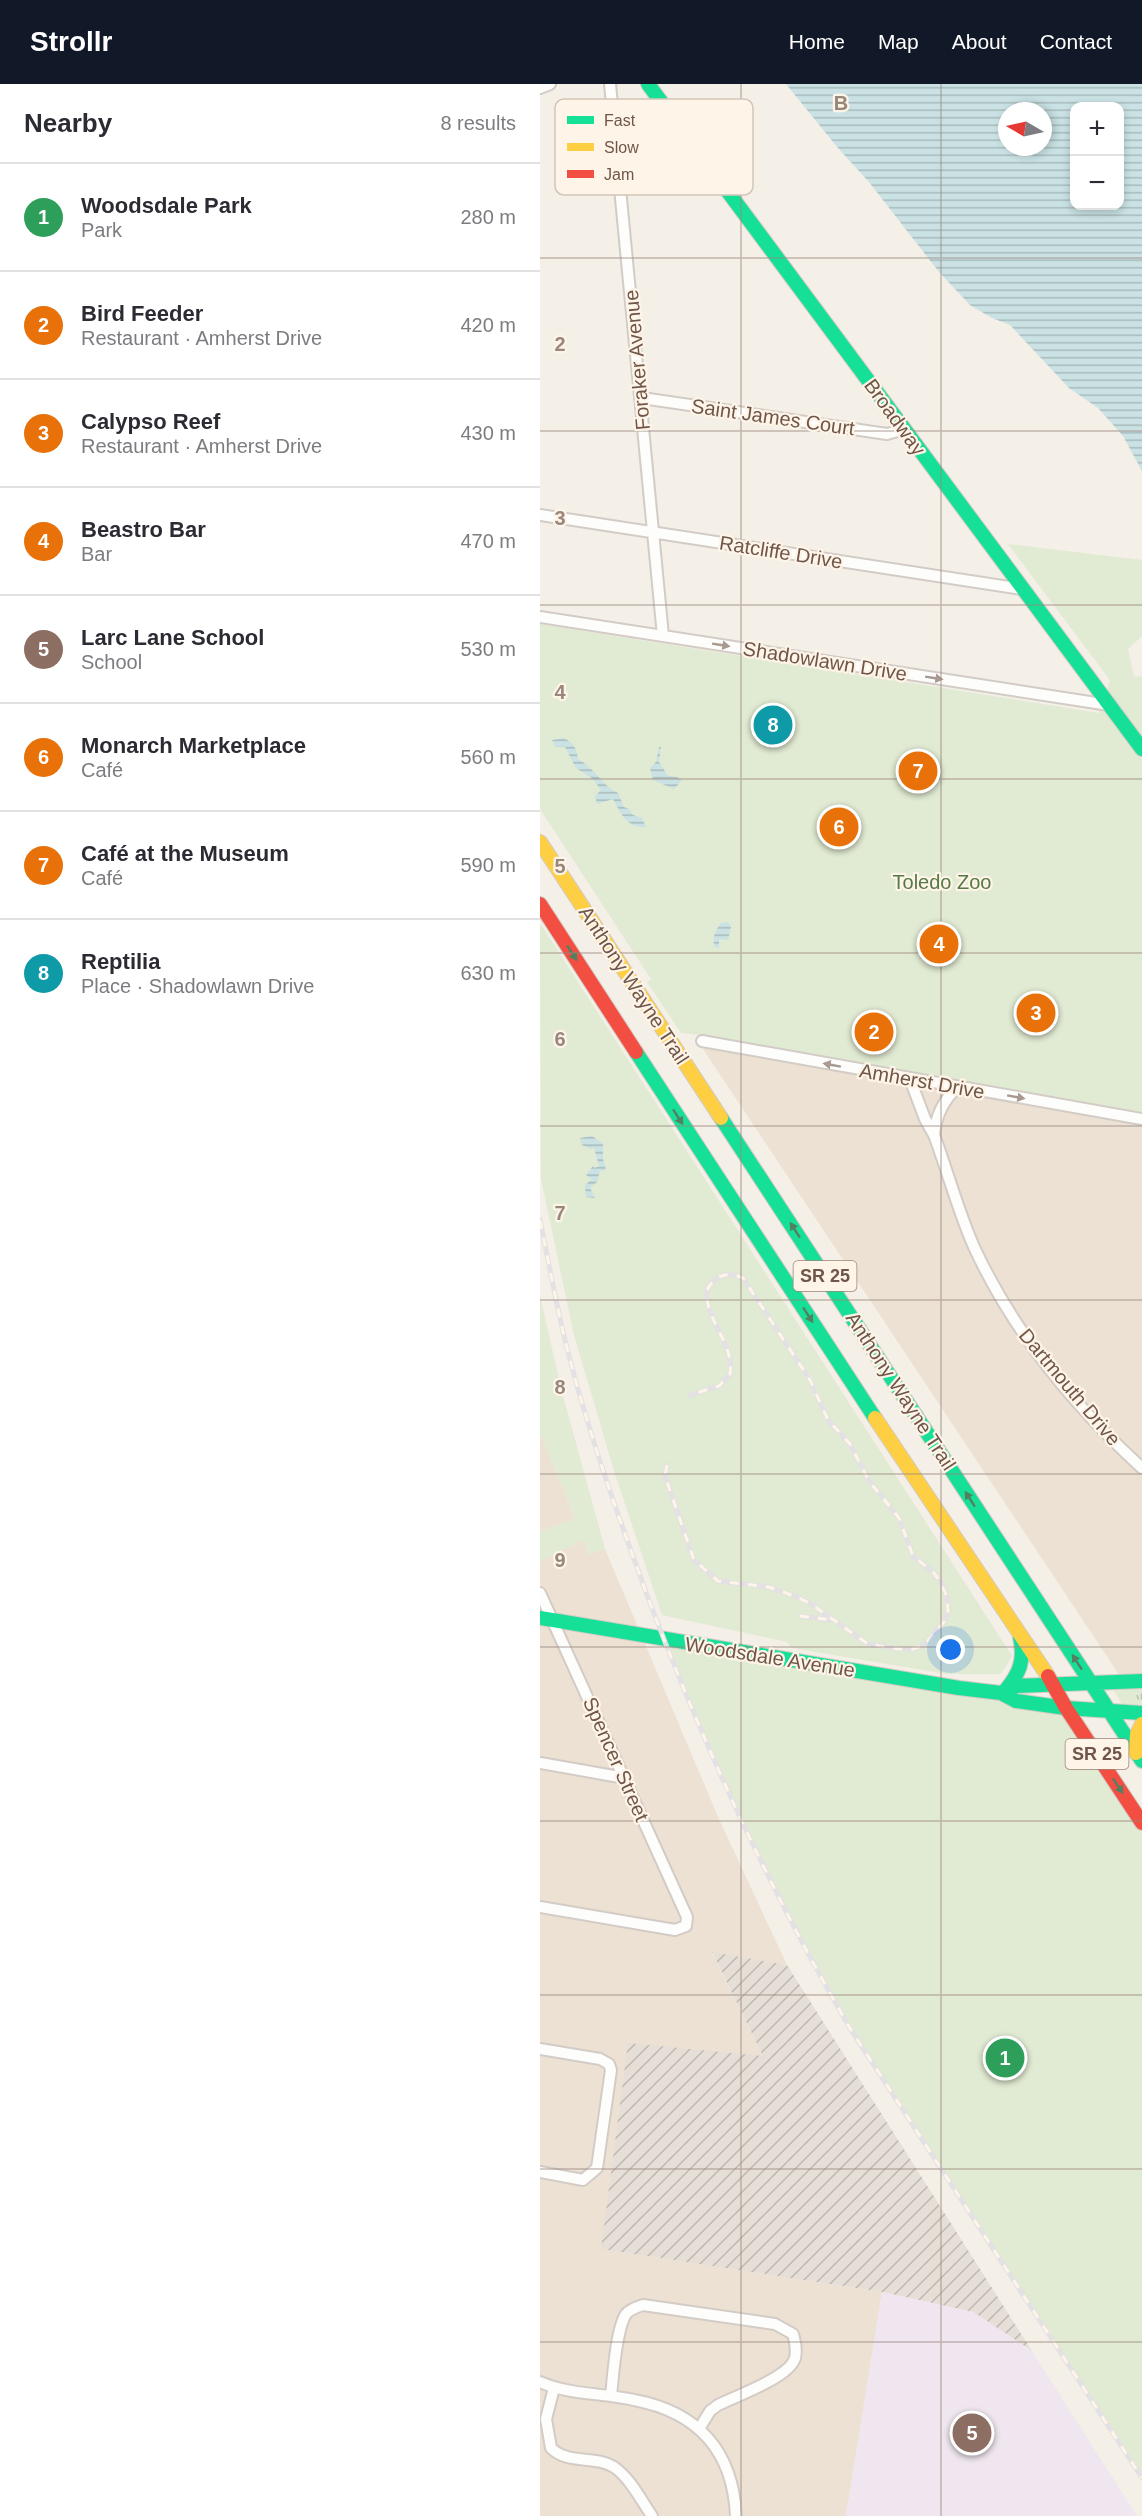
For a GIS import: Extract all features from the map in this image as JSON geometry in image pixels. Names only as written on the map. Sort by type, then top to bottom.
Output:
[{"type":"main road","name":"Broadway","points":[[648,84],[659,99]]},
{"type":"main road","name":"Broadway","points":[[731,195],[1142,749]]},
{"type":"main road","name":"Anthony Wayne Trail","points":[[540,842],[1084,1683],[1109,1711],[1139,1757]]},
{"type":"main road","name":"Anthony Wayne Trail","points":[[540,904],[1142,1823]]},
{"type":"main road","points":[[967,1555],[1000,1587],[1037,1644],[1061,1671],[1084,1683]]},
{"type":"main road","name":"Woodsdale Avenue","points":[[547,1619],[959,1688],[1003,1692],[1016,1701],[1066,1708],[1142,1713]]},
{"type":"main road","points":[[1003,1692],[1019,1674],[1024,1664],[1019,1633]]},
{"type":"main road","name":"Woodsdale Avenue","points":[[1003,1692],[1016,1686],[1142,1681]]},
{"type":"main road","points":[[1139,1757],[1137,1734],[1142,1724]]},
{"type":"street","points":[[540,88],[550,84]]},
{"type":"street","name":"Foraker Avenue","points":[[610,84],[612,99]]},
{"type":"street","name":"Foraker Avenue","points":[[621,195],[663,636]]},
{"type":"street","name":"Saint James Court","points":[[642,398],[887,434],[905,429]]},
{"type":"street","name":"Ratcliffe Drive","points":[[540,515],[1022,589]]},
{"type":"street","name":"Shadowlawn Drive","points":[[540,617],[1109,705]]},
{"type":"street","name":"Amherst Drive","points":[[702,1041],[1142,1119]]},
{"type":"street","name":"Dartmouth Drive","points":[[910,1079],[925,1119],[934,1135],[974,1246],[1022,1333],[1054,1375],[1109,1438],[1142,1468]]},
{"type":"street","points":[[934,1135],[938,1113],[949,1095],[958,1087]]},
{"type":"street","name":"Spencer Street","points":[[540,1593],[547,1619],[625,1778],[687,1917],[686,1926],[675,1930],[540,1907]]},
{"type":"street","points":[[540,1763],[625,1778]]},
{"type":"street","points":[[540,2049],[600,2059],[609,2064],[610,2078],[597,2168],[583,2180],[540,2172]]},
{"type":"street","points":[[611,2396],[621,2326],[627,2313],[635,2307],[643,2305],[775,2324],[793,2334],[795,2355],[788,2368],[778,2376],[718,2405],[710,2411],[699,2428]]},
{"type":"street","points":[[540,2382],[554,2388],[641,2401],[677,2413],[699,2428],[713,2444],[728,2471],[736,2516]]},
{"type":"street","points":[[554,2388],[546,2419],[551,2448],[564,2456],[614,2467],[630,2483],[652,2516]]},
{"type":"shaded area","points":[[699,1043],[1142,1119],[1142,1681],[1124,1682]]},
{"type":"shaded area","points":[[540,1433],[575,1518],[540,1532]]},
{"type":"shaded area","points":[[583,1540],[589,1554],[605,1549],[718,1817],[787,1965],[712,1953],[763,2056],[601,2249],[882,2292],[846,2516],[540,2516],[540,1561]]},
{"type":"shaded area","points":[[712,1952],[787,1965],[1032,2351],[973,2312],[882,2292],[601,2249],[628,2043],[763,2056]]},
{"type":"shaded area","points":[[882,2292],[973,2312],[1032,2351],[1137,2516],[846,2516]]},
{"type":"green space","name":"Toledo Zoo","points":[[1008,544],[1142,560],[1142,636],[1128,649],[1134,677],[1142,676],[1142,1112],[681,1033],[647,982],[651,979],[540,809],[540,624],[1099,713],[1110,680]]},
{"type":"green space","points":[[540,923],[1012,1656],[1001,1674],[946,1674],[792,1648],[787,1642],[662,1615],[615,1474],[574,1335],[541,1179]]},
{"type":"green space","points":[[540,1296],[562,1392],[605,1549],[589,1554],[583,1540],[540,1561],[540,1532],[575,1518],[540,1433]]},
{"type":"green space","points":[[664,1639],[1066,1708],[1142,1823],[1142,2478],[886,2086],[811,1963],[733,1805]]},
{"type":"green space","points":[[1142,1687],[1142,1705],[1122,1704],[1113,1689]]},
{"type":"water","points":[[786,84],[1142,84],[1142,471],[1123,436],[1098,408],[1069,388],[1010,325],[970,305],[939,272],[869,182]]},
{"type":"water","points":[[564,738],[574,747],[578,759],[618,793],[624,807],[629,809],[633,815],[642,818],[646,827],[629,823],[613,799],[597,804],[595,796],[601,790],[593,779],[576,768],[565,747],[555,747],[552,740]]},
{"type":"water","points":[[659,747],[661,747],[659,762],[668,776],[682,780],[674,789],[653,780],[650,768],[656,762]]},
{"type":"water","points":[[728,922],[731,927],[728,940],[719,939],[719,948],[715,947],[714,938],[717,929],[721,923]]},
{"type":"water","points":[[592,1136],[603,1144],[606,1170],[600,1171],[597,1182],[590,1188],[595,1198],[586,1197],[585,1185],[592,1179],[586,1175],[593,1166],[595,1168],[599,1166],[594,1148],[582,1145],[580,1138]]},
{"type":"railway","points":[[540,1220],[564,1336],[603,1471],[671,1658],[741,1821],[794,1926],[851,2030],[1142,2478]]},
{"type":"railway","points":[[667,1465],[665,1476],[694,1560],[718,1581],[769,1587],[797,1597],[811,1604],[868,1644],[913,1649],[924,1645],[944,1622],[948,1611],[947,1597],[940,1581],[933,1572],[913,1556],[899,1518],[869,1481],[850,1444],[828,1420],[810,1380],[743,1278],[732,1275],[722,1276],[714,1281],[707,1290],[710,1311],[728,1352],[730,1374],[719,1386],[690,1395]]},
{"type":"railway","points":[[800,1616],[832,1620]]},
{"type":"traffic: fast","points":[[648,84],[659,99]]},
{"type":"traffic: fast","points":[[730,195],[1142,749]]},
{"type":"traffic: fast","points":[[636,1052],[875,1418]]},
{"type":"traffic: fast","points":[[721,1118],[1142,1761]]},
{"type":"traffic: fast","points":[[540,1618],[959,1688],[1001,1693],[1016,1701],[1066,1708],[1142,1713]]},
{"type":"traffic: fast","points":[[1005,1691],[1020,1666],[1022,1653],[1020,1637]]},
{"type":"traffic: fast","points":[[1002,1693],[1016,1686],[1142,1681]]},
{"type":"traffic: slow","points":[[540,842],[721,1118]]},
{"type":"traffic: slow","points":[[875,1418],[1048,1676]]},
{"type":"traffic: slow","points":[[1136,1753],[1137,1734],[1142,1724]]},
{"type":"traffic: jam","points":[[540,904],[636,1052]]},
{"type":"traffic: jam","points":[[1048,1676],[1066,1708],[1142,1823]]},
{"type":"place","name":"Reptilia","points":[[773,725]]},
{"type":"place","name":"Café at the Museum","points":[[918,771]]},
{"type":"place","name":"Monarch Marketplace","points":[[839,827]]},
{"type":"place","name":"Beastro Bar","points":[[939,944]]},
{"type":"place","name":"Calypso Reef","points":[[1036,1013]]},
{"type":"place","name":"Bird Feeder","points":[[874,1032]]},
{"type":"place","name":"Woodsdale Park","points":[[1005,2058]]},
{"type":"place","name":"Larc Lane School","points":[[972,2433]]}]
